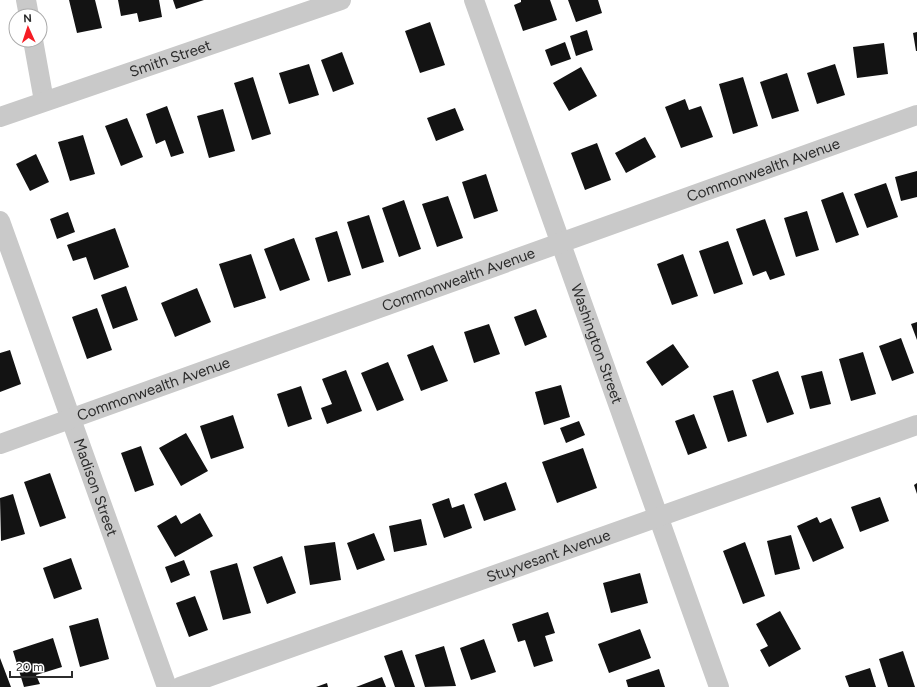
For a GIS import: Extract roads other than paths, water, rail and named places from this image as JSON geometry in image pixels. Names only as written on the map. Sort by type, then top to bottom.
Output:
[{"type":"street","name":"Smith Street","points":[[0,116],[341,0]]},
{"type":"street","name":"Washington Street","points":[[474,0],[719,687]]},
{"type":"street","points":[[34,48],[44,101]]},
{"type":"street","name":"Commonwealth Avenue","points":[[0,444],[917,115]]},
{"type":"street","name":"Madison Street","points":[[0,220],[167,687]]},
{"type":"street","name":"Stuyvesant Avenue","points":[[180,687],[917,425]]}]
